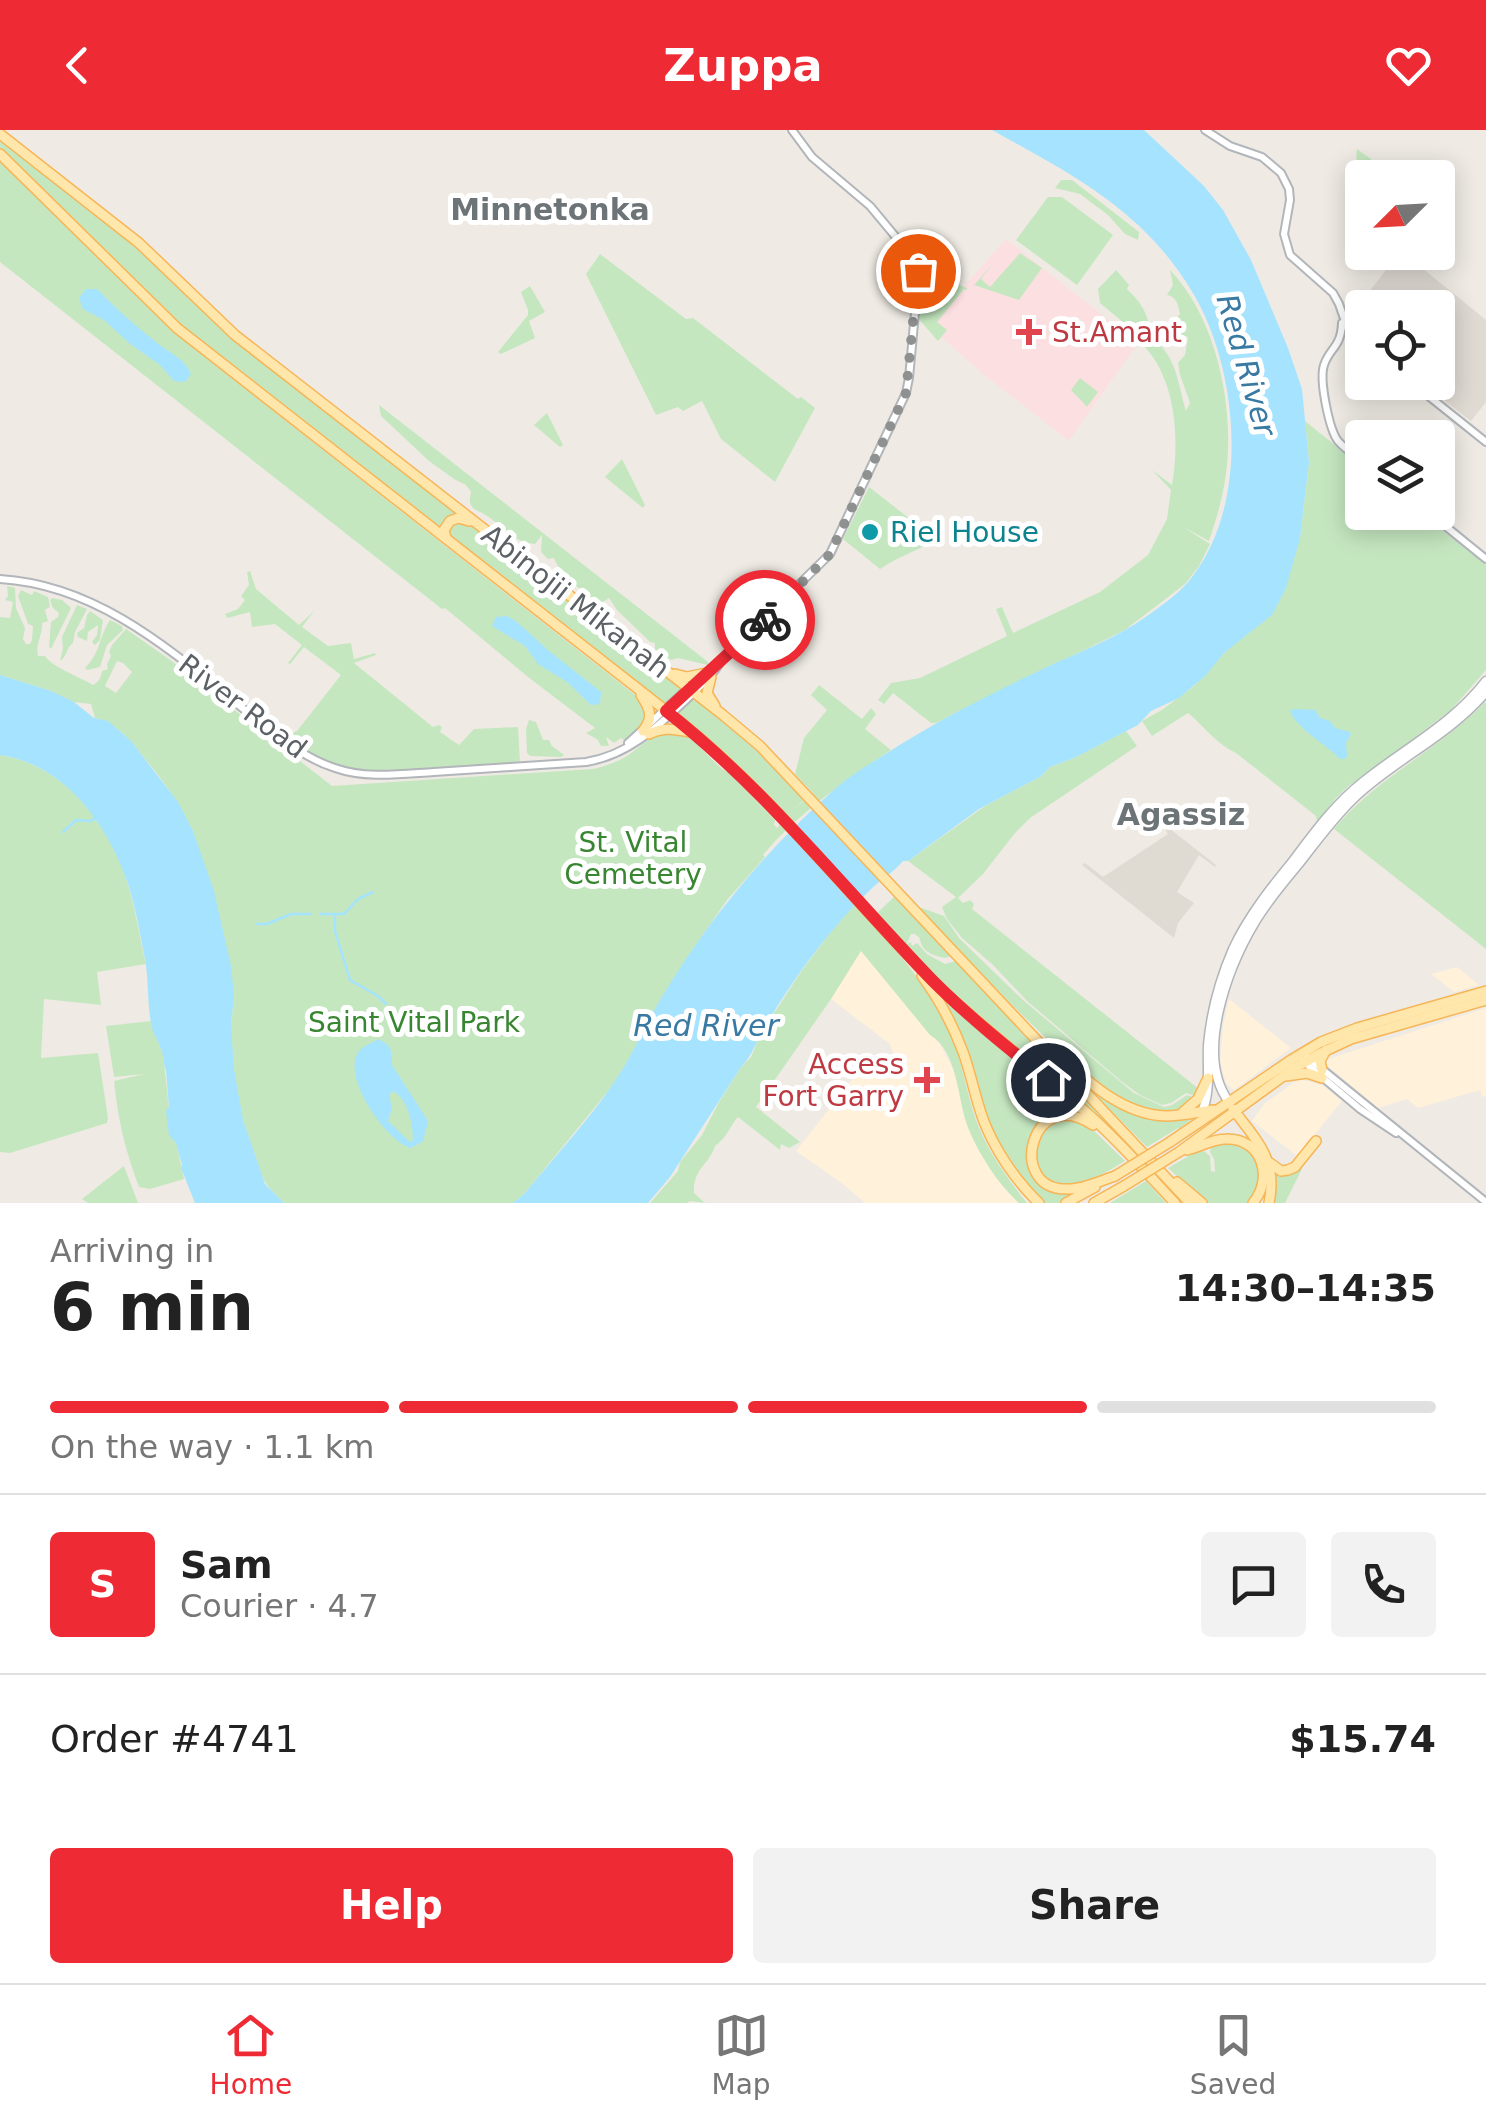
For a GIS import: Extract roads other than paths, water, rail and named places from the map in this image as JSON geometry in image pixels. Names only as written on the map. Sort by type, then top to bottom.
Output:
[{"type":"main road","name":"Abinojii Mikanah","points":[[0,134],[140,243],[236,334],[760,746],[990,992],[1132,1149],[1174,1203]]},
{"type":"main road","name":"Abinojii Mikanah","points":[[0,154],[177,328],[722,757],[950,997],[1132,1149],[1190,1203]]},
{"type":"main road","points":[[449,542],[444,533],[446,526],[462,518],[516,554]]},
{"type":"main road","points":[[662,668],[687,677],[709,675],[709,698],[723,715]]},
{"type":"main road","points":[[1197,1124],[1207,1098],[1210,1032],[1222,978],[1260,903],[1348,795],[1445,724],[1486,681]]},
{"type":"main road","points":[[637,688],[651,713],[646,733]]},
{"type":"main road","points":[[1207,1133],[1224,1114],[1215,1075],[1214,1042],[1228,980],[1254,924],[1294,868],[1348,804],[1449,729],[1486,692]]},
{"type":"main road","points":[[646,733],[660,728],[693,732]]},
{"type":"main road","points":[[886,931],[948,1017],[988,1132],[1028,1203]]},
{"type":"main road","points":[[1066,1203],[1346,1032],[1486,991]]},
{"type":"main road","points":[[990,992],[1066,1061],[1126,1106],[1147,1113],[1180,1115],[1224,1106],[1241,1109]]},
{"type":"main road","points":[[1094,1203],[1207,1133],[1303,1058],[1486,1000]]},
{"type":"main road","points":[[1283,1077],[1322,1074],[1320,1061],[1326,1050]]},
{"type":"main road","points":[[1180,1115],[1196,1103],[1208,1078]]},
{"type":"main road","points":[[1241,1109],[1248,1129],[1268,1161],[1272,1179],[1268,1203]]},
{"type":"main road","points":[[1114,1176],[1077,1188],[1054,1187],[1040,1178],[1034,1166],[1034,1137],[1050,1120],[1072,1116],[1087,1121],[1132,1149],[1202,1203]]},
{"type":"main road","points":[[1179,1152],[1226,1139],[1252,1148],[1261,1159],[1265,1175],[1261,1192],[1253,1203]]},
{"type":"main road","points":[[1268,1161],[1277,1170],[1291,1169],[1316,1141]]},
{"type":"main road","points":[[1017,1178],[1039,1203]]},
{"type":"street","name":"River Road","points":[[0,578],[75,596],[130,622],[292,746],[336,769],[386,775],[489,769],[586,762],[620,750],[646,733],[709,675],[830,554],[906,393],[918,280],[915,260],[870,206],[812,158],[792,130]]},
{"type":"street","points":[[1206,130],[1230,146],[1262,157],[1281,173],[1289,190],[1284,234],[1290,255],[1333,293],[1345,323]]},
{"type":"street","points":[[1342,316],[1338,344],[1323,368],[1323,380],[1330,424],[1345,447]]},
{"type":"street","points":[[1338,344],[1345,340]]},
{"type":"street","points":[[1433,400],[1486,442]]},
{"type":"street","points":[[1450,530],[1486,559]]},
{"type":"street","points":[[1303,1058],[1370,1117],[1402,1135],[1486,1202]]},
{"type":"water","name":"Red River","points":[[992,130],[1144,130],[1204,186],[1223,210],[1251,260],[1302,389],[1309,462],[1300,538],[1286,588],[1272,615],[1225,652],[1179,698],[1151,711],[1138,725],[1050,767],[1040,777],[979,809],[903,861],[869,891],[803,968],[750,1056],[670,1177],[648,1203],[513,1203],[605,1095],[663,995],[721,911],[812,810],[849,778],[926,729],[1135,624],[1184,587],[1208,553],[1229,483],[1232,445],[1223,369],[1198,302],[1163,251],[1121,211],[1068,173]]},
{"type":"water","points":[[86,289],[97,289],[181,360],[191,374],[185,382],[174,381],[104,320],[83,309],[79,298]]},
{"type":"water","points":[[507,616],[601,692],[600,704],[591,705],[567,682],[538,664],[525,646],[492,626],[496,617]]},
{"type":"water","points":[[0,675],[51,691],[94,718],[108,721],[131,741],[178,802],[193,831],[214,891],[231,966],[234,1070],[243,1120],[265,1184],[284,1203],[195,1203],[176,1143],[169,1135],[166,1071],[152,1028],[145,959],[128,884],[109,840],[81,801],[45,771],[0,755]]},
{"type":"water","points":[[1315,710],[1335,728],[1350,732],[1345,759],[1340,759],[1299,724],[1290,711]]},
{"type":"water","points":[[379,1039],[388,1045],[392,1065],[428,1121],[423,1141],[411,1148],[379,1121],[356,1076],[359,1051]],"holes":[[[393,1091],[411,1120],[410,1142],[388,1121],[392,1108],[389,1095]]]},
{"type":"waterway","points":[[63,832],[76,820],[95,818]]},
{"type":"waterway","points":[[320,914],[344,914],[358,899],[373,892]]},
{"type":"waterway","points":[[257,924],[291,914],[310,914]]},
{"type":"waterway","points":[[335,915],[335,931],[350,980],[386,1004]]},
{"type":"place","name":"St.Amant","points":[[1029,332]]},
{"type":"place","name":"Riel House","points":[[870,532]]},
{"type":"place","name":"Access Fort Garry","points":[[927,1080]]},
{"type":"district","name":"Minnetonka","points":[[550,210]]},
{"type":"district","name":"Agassiz","points":[[1181,815]]},
{"type":"park label","name":"St. Vital Cemetery","points":[[633,858]]},
{"type":"park label","name":"Saint Vital Park","points":[[414,1022]]}]
